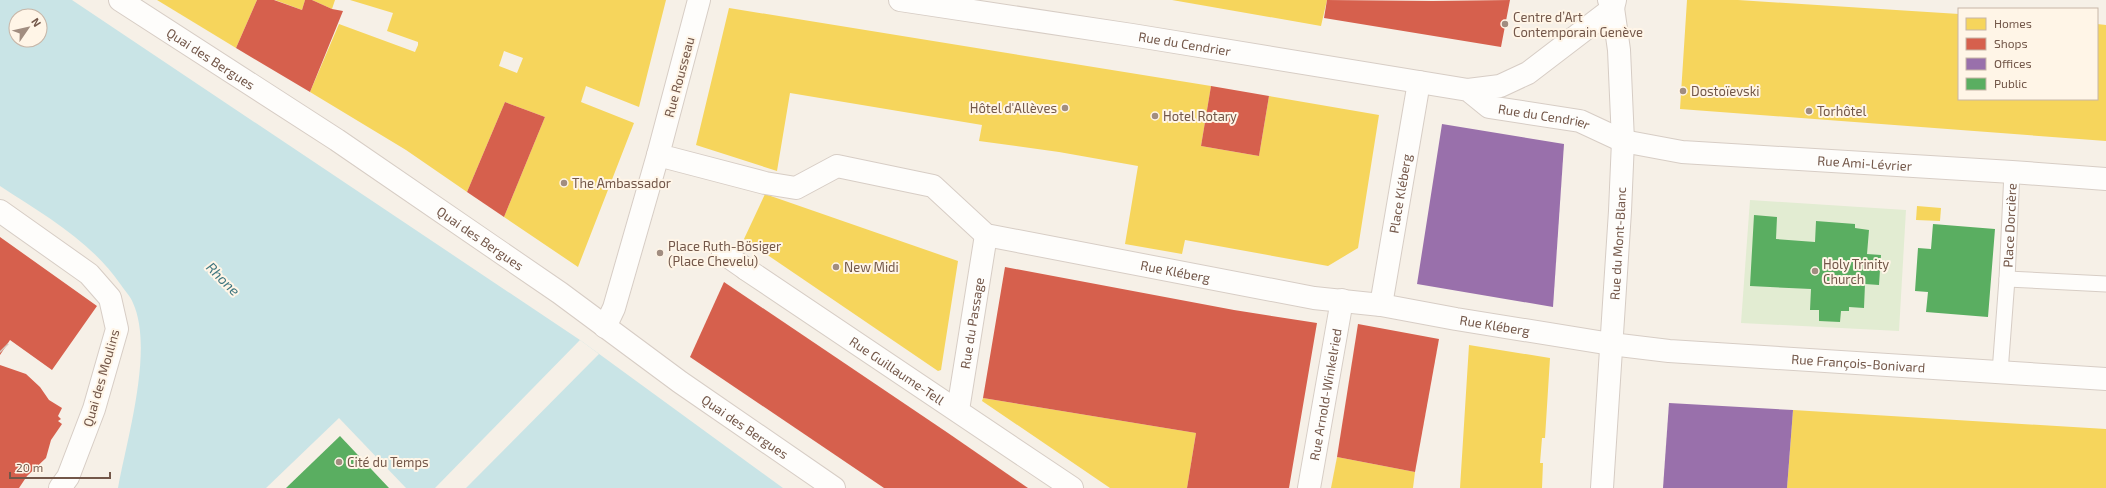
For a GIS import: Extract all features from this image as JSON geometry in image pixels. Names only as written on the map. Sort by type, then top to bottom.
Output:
[{"type":"street","name":"Quai des Bergues","points":[[120,0],[337,140],[560,293],[605,327],[834,488]]},
{"type":"street","name":"Rue Rousseau","points":[[658,155],[699,0]]},
{"type":"street","name":"Rue du Cendrier","points":[[900,0],[1132,34],[1468,90],[1500,86],[1528,73],[1612,3]]},
{"type":"street","name":"Rue du Mont-Blanc","points":[[1602,488],[1623,142],[1619,50],[1612,3]]},
{"type":"street","name":"Place Kléberg","points":[[1381,305],[1419,82]]},
{"type":"street","name":"Rue du Cendrier","points":[[1468,90],[1489,107],[1580,121],[1623,142]]},
{"type":"street","name":"Rue Ami-Lévrier","points":[[1623,142],[1682,152],[2012,172],[2106,180]]},
{"type":"street","points":[[605,327],[614,308],[658,155],[765,183],[796,188],[837,166],[933,186],[986,235]]},
{"type":"street","name":"Quai des Moulins","points":[[0,210],[89,274],[110,298],[118,329],[97,399],[64,482]]},
{"type":"street","name":"Rue Kléberg","points":[[986,235],[1314,298],[1381,305],[1456,320],[1611,344]]},
{"type":"street","name":"Rue du Passage","points":[[958,410],[986,235]]},
{"type":"street","name":"Rue Guillaume-Tell","points":[[723,253],[1072,488]]},
{"type":"street","name":"Rue Arnold-Winkelried","points":[[1309,488],[1342,300]]},
{"type":"street","name":"Rue François-Bonivard","points":[[1611,344],[1669,351],[2106,379]]},
{"type":"lane","name":"Place Dorcière","points":[[2000,372],[2007,279],[2012,172]]},
{"type":"lane","name":"Place Dorcière","points":[[2007,279],[2106,284]]},
{"type":"green space","points":[[1750,200],[1906,210],[1899,331],[1741,323]]},
{"type":"water","name":"Rhone","points":[[0,0],[72,0],[580,340],[783,488],[118,488],[137,394],[141,344],[139,322],[133,303],[109,269],[81,242],[50,218],[0,186]]},
{"type":"pier","points":[[580,340],[599,354],[466,488],[435,488]]},
{"type":"pier","points":[[339,418],[406,488],[266,488]]},
{"type":"building: Homes","points":[[157,0],[257,0],[236,48]]},
{"type":"building: Homes","points":[[275,0],[305,0],[302,10]]},
{"type":"building: Homes","points":[[312,0],[335,0],[332,9]]},
{"type":"building: Homes","points":[[350,0],[666,0],[639,107],[586,86],[581,102],[634,123],[578,267],[504,217],[545,117],[505,102],[467,192],[406,150],[310,92],[339,24],[415,52],[418,42],[387,31],[393,13]],"holes":[[[504,51],[523,58],[517,73],[499,66]]]},
{"type":"building: Homes","points":[[1172,0],[1327,0],[1321,26]]},
{"type":"building: Homes","points":[[1687,0],[1738,0],[1958,14],[1958,100],[2098,100],[2098,24],[2106,25],[2106,141],[1680,109]]},
{"type":"building: Homes","points":[[729,8],[1211,86],[1201,146],[1259,156],[1269,96],[1379,115],[1358,248],[1328,266],[1185,240],[1182,254],[1125,244],[1138,166],[1059,152],[979,141],[982,125],[790,93],[777,171],[696,145]]},
{"type":"building: Homes","points":[[765,194],[958,261],[941,370],[938,371],[744,239]]},
{"type":"building: Homes","points":[[1917,206],[1941,208],[1940,221],[1916,220]]},
{"type":"building: Homes","points":[[1469,345],[1550,358],[1545,438],[1542,438],[1540,463],[1543,463],[1542,488],[1460,488]]},
{"type":"building: Homes","points":[[983,398],[1196,433],[1187,488],[1110,488],[982,401]]},
{"type":"building: Homes","points":[[1793,410],[2106,429],[2106,488],[1787,488]]},
{"type":"building: Homes","points":[[1337,457],[1415,472],[1413,488],[1331,488]]},
{"type":"building: Shops","points":[[257,0],[274,0],[302,10],[305,0],[312,0],[332,9],[343,11],[310,92],[236,48]]},
{"type":"building: Shops","points":[[1327,0],[1510,0],[1501,47],[1324,18]]},
{"type":"building: Shops","points":[[1211,86],[1269,96],[1259,156],[1201,146]]},
{"type":"building: Shops","points":[[505,102],[545,117],[504,217],[467,192]]},
{"type":"building: Shops","points":[[0,237],[97,306],[52,370],[10,340],[0,355]]},
{"type":"building: Shops","points":[[1005,267],[1234,310],[1317,323],[1289,488],[1187,488],[1196,433],[983,398]]},
{"type":"building: Shops","points":[[724,282],[1028,488],[884,488],[690,357]]},
{"type":"building: Shops","points":[[1358,324],[1439,339],[1415,472],[1337,457]]},
{"type":"building: Shops","points":[[0,365],[26,374],[40,387],[49,400],[62,408],[58,416],[61,419],[58,421],[62,424],[51,440],[46,458],[27,476],[19,488],[0,488]]},
{"type":"building: Offices","points":[[1442,124],[1564,144],[1553,307],[1417,284]]},
{"type":"building: Offices","points":[[1669,403],[1793,410],[1787,488],[1663,488]]},
{"type":"building: Public","name":"Holy Trinity Church","points":[[1754,215],[1777,217],[1776,239],[1815,242],[1816,221],[1855,224],[1855,228],[1869,230],[1867,254],[1881,255],[1879,285],[1865,284],[1864,308],[1849,307],[1849,311],[1841,311],[1840,322],[1819,321],[1819,310],[1810,310],[1811,289],[1750,286]]},
{"type":"building: Public","points":[[1933,224],[1995,229],[1988,317],[1926,312],[1928,292],[1915,291],[1918,248],[1931,249]]},
{"type":"building: Public","name":"Cité du Temps","points":[[340,436],[389,488],[286,488]]},
{"type":"place","name":"Centre d’Art Contemporain Genève","points":[[1505,24]]},
{"type":"place","name":"Dostoïevski","points":[[1683,91]]},
{"type":"place","name":"Hôtel d'Allèves","points":[[1065,108]]},
{"type":"place","name":"Torhôtel","points":[[1809,111]]},
{"type":"place","name":"Hotel Rotary","points":[[1155,116]]},
{"type":"place","name":"The Ambassador","points":[[564,183]]},
{"type":"place","name":"Place Ruth-Bösiger (Place Chevelu)","points":[[660,253]]},
{"type":"place","name":"New Midi","points":[[836,267]]},
{"type":"place","name":"Holy Trinity Church","points":[[1815,271]]},
{"type":"place","name":"Cité du Temps","points":[[339,462]]}]
